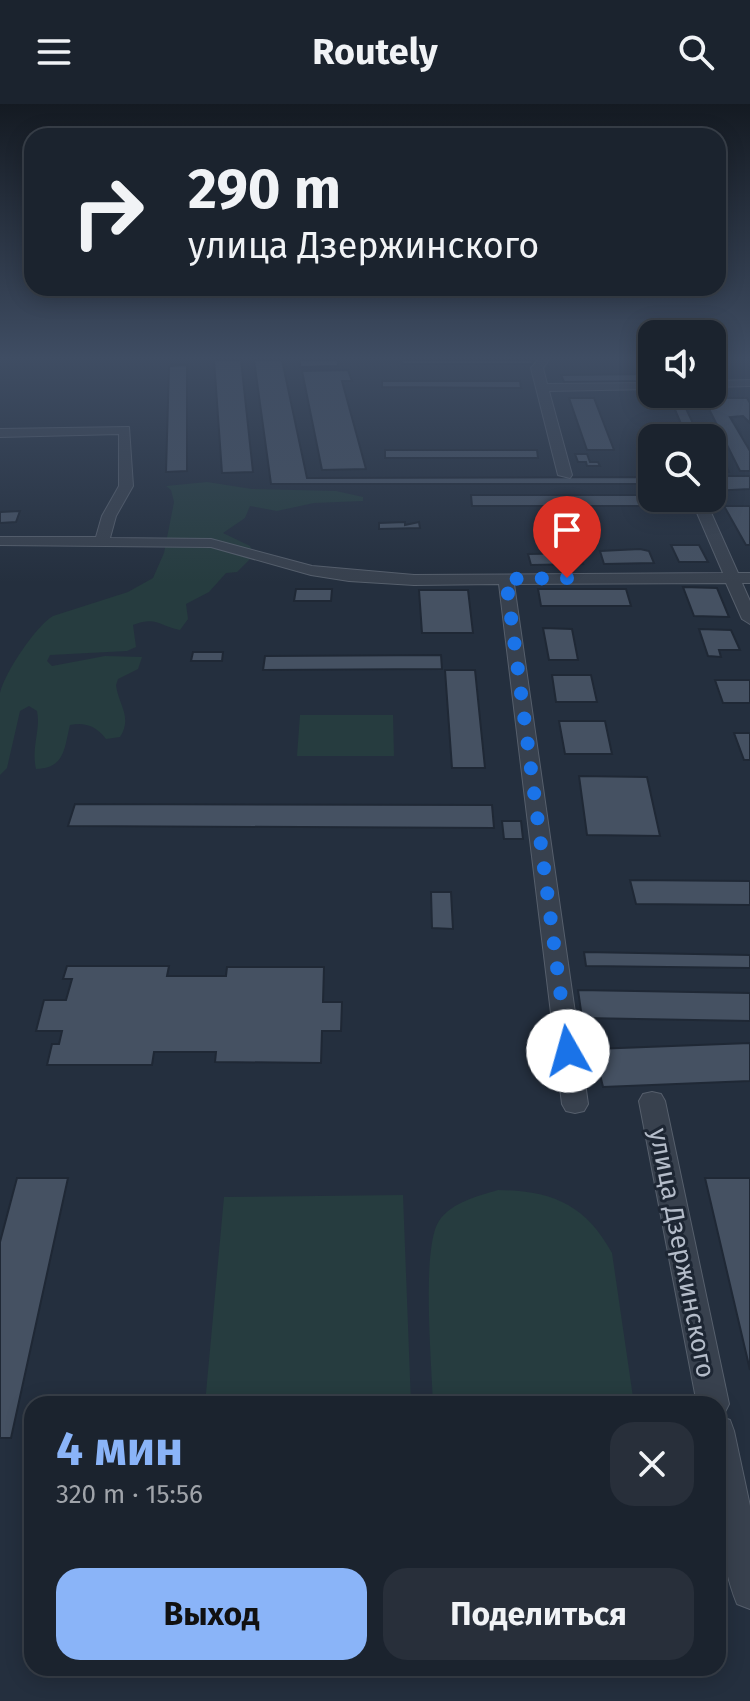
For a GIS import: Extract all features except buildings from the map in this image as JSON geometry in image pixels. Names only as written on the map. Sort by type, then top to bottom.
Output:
[{"type":"street","points":[[97,541],[126,486],[125,435]]},
{"type":"street","points":[[554,435],[565,475]]},
{"type":"street","points":[[705,512],[741,578],[750,619]]},
{"type":"street","points":[[0,541],[211,543],[311,570],[414,580],[741,578]]},
{"type":"street","points":[[506,579],[575,1104]]},
{"type":"street","name":"улица Дзержинского","points":[[652,1101],[711,1396]]},
{"type":"street","points":[[726,1471],[750,1591]]},
{"type":"green space","points":[[207,482],[252,489],[336,491],[363,497],[363,501],[314,503],[277,511],[250,506],[245,518],[223,533],[250,546],[254,555],[237,572],[226,573],[209,592],[186,604],[188,619],[180,630],[153,622],[141,622],[133,625],[136,647],[127,651],[50,655],[47,661],[52,666],[105,656],[142,657],[138,669],[118,679],[116,685],[125,717],[124,730],[120,737],[106,739],[90,726],[70,725],[62,756],[53,765],[36,769],[38,718],[37,711],[29,706],[20,711],[7,768],[0,775],[0,693],[22,650],[53,616],[128,592],[153,578],[164,553],[174,502],[171,490],[166,486]]},
{"type":"green space","points":[[300,715],[393,715],[394,756],[297,756]]},
{"type":"green space","points":[[498,1190],[551,1197],[578,1212],[602,1236],[612,1253],[633,1396],[433,1396],[430,1256],[439,1221],[444,1214],[466,1201]]},
{"type":"green space","points":[[403,1195],[411,1396],[206,1396],[224,1197]]},
{"type":"route","points":[[567,578],[506,579],[568,1051]]}]
